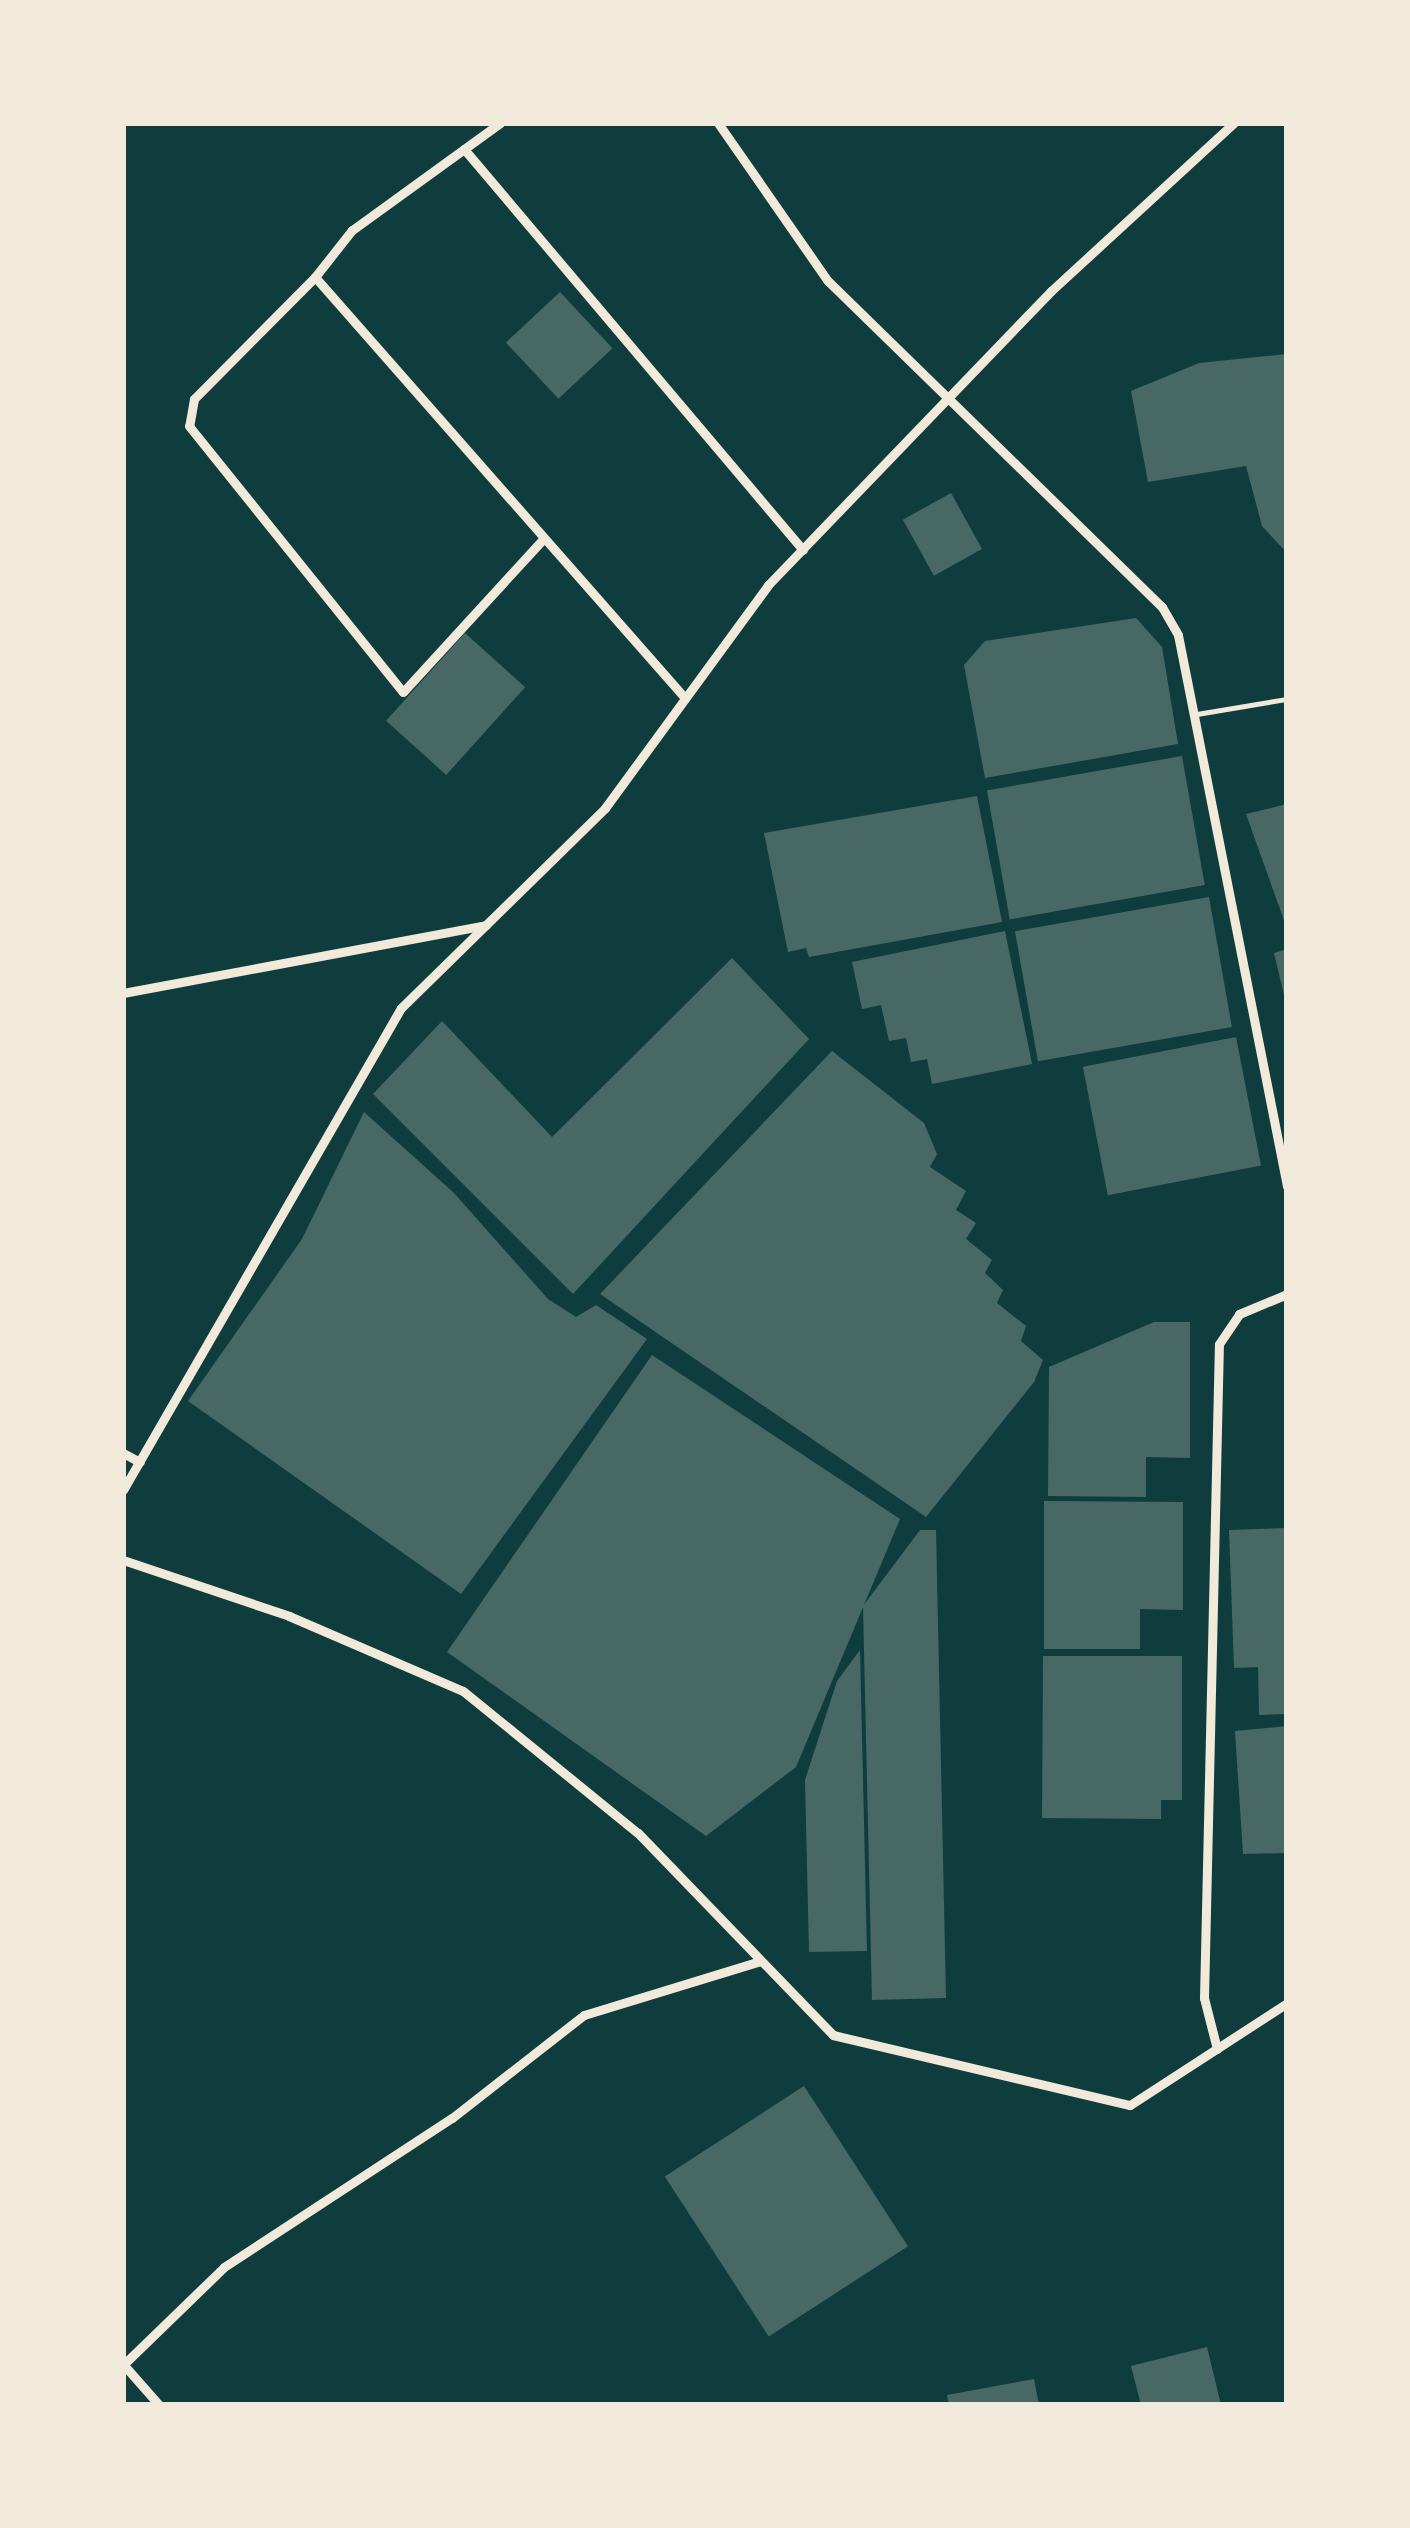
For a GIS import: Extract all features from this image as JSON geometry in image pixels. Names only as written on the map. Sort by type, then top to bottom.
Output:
[{"type":"street","points":[[500,123],[352,230],[315,277],[194,399],[188,426],[403,692],[543,539]]},
{"type":"street","points":[[718,123],[828,281],[1162,607],[1178,635],[1287,1186]]},
{"type":"street","points":[[123,1490],[400,1008],[605,808],[803,550],[1052,291],[1234,123]]},
{"type":"street","points":[[464,149],[803,550]]},
{"type":"street","points":[[315,277],[685,698]]},
{"type":"street","points":[[123,993],[486,925]]},
{"type":"street","points":[[1216,2049],[1204,1999],[1219,1344],[1239,1314],[1287,1294]]},
{"type":"street","points":[[123,1454],[140,1462]]},
{"type":"street","points":[[123,1560],[289,1616],[463,1691],[638,1833],[833,2036],[1004,2081],[1130,2105],[1287,2003]]},
{"type":"street","points":[[159,2405],[123,2365],[224,2267],[452,2118],[584,2015],[761,1961]]},
{"type":"lane","points":[[1197,714],[1287,699]]},
{"type":"building","points":[[560,292],[613,348],[558,399],[506,342]]},
{"type":"building","points":[[1287,354],[1287,553],[1262,526],[1246,466],[1148,482],[1131,391],[1199,363]]},
{"type":"building","points":[[951,493],[982,549],[934,576],[903,520]]},
{"type":"building","points":[[1136,618],[1162,647],[1178,744],[985,778],[964,665],[985,641]]},
{"type":"building","points":[[465,633],[525,687],[446,775],[386,721]]},
{"type":"building","points":[[1182,756],[1205,885],[1010,919],[987,790]]},
{"type":"building","points":[[977,796],[1002,922],[809,957],[806,948],[788,952],[764,833]]},
{"type":"building","points":[[1287,804],[1287,926],[1286,926],[1246,814]]},
{"type":"building","points":[[1209,897],[1232,1027],[1038,1061],[1015,931]]},
{"type":"building","points":[[1005,931],[1032,1064],[932,1084],[927,1059],[911,1062],[906,1038],[889,1041],[881,1005],[862,1009],[852,962]]},
{"type":"building","points":[[1287,949],[1287,999],[1285,999],[1274,953]]},
{"type":"building","points":[[732,958],[809,1039],[573,1294],[373,1094],[442,1021],[552,1137]]},
{"type":"building","points":[[1236,1037],[1261,1166],[1108,1195],[1083,1067]]},
{"type":"building","points":[[832,1051],[924,1123],[937,1154],[930,1167],[966,1191],[956,1210],[976,1223],[966,1239],[992,1260],[985,1273],[1003,1290],[997,1303],[1026,1326],[1021,1341],[1043,1360],[1034,1382],[926,1517],[600,1294]]},
{"type":"building","points":[[364,1112],[454,1193],[548,1299],[576,1317],[596,1305],[647,1339],[461,1594],[188,1401],[302,1239]]},
{"type":"building","points":[[1154,1322],[1190,1322],[1190,1458],[1146,1457],[1146,1497],[1048,1496],[1049,1367]]},
{"type":"building","points":[[652,1355],[900,1519],[796,1767],[706,1836],[447,1652]]},
{"type":"building","points":[[1044,1501],[1183,1502],[1183,1610],[1140,1609],[1140,1649],[1044,1649]]},
{"type":"building","points":[[1287,1528],[1287,1714],[1259,1715],[1258,1667],[1234,1668],[1229,1530]]},
{"type":"building","points":[[920,1530],[936,1530],[946,1998],[872,2000],[863,1606]]},
{"type":"building","points":[[860,1650],[867,1951],[809,1952],[805,1780],[837,1681]]},
{"type":"building","points":[[1043,1656],[1182,1656],[1182,1800],[1161,1800],[1161,1819],[1042,1818]]},
{"type":"building","points":[[1287,1726],[1287,1853],[1243,1854],[1235,1731]]},
{"type":"building","points":[[804,2086],[908,2246],[769,2337],[665,2176]]},
{"type":"building","points":[[1207,2347],[1221,2405],[1141,2405],[1131,2366]]},
{"type":"building","points":[[1034,2379],[1039,2405],[949,2405],[947,2395]]}]
